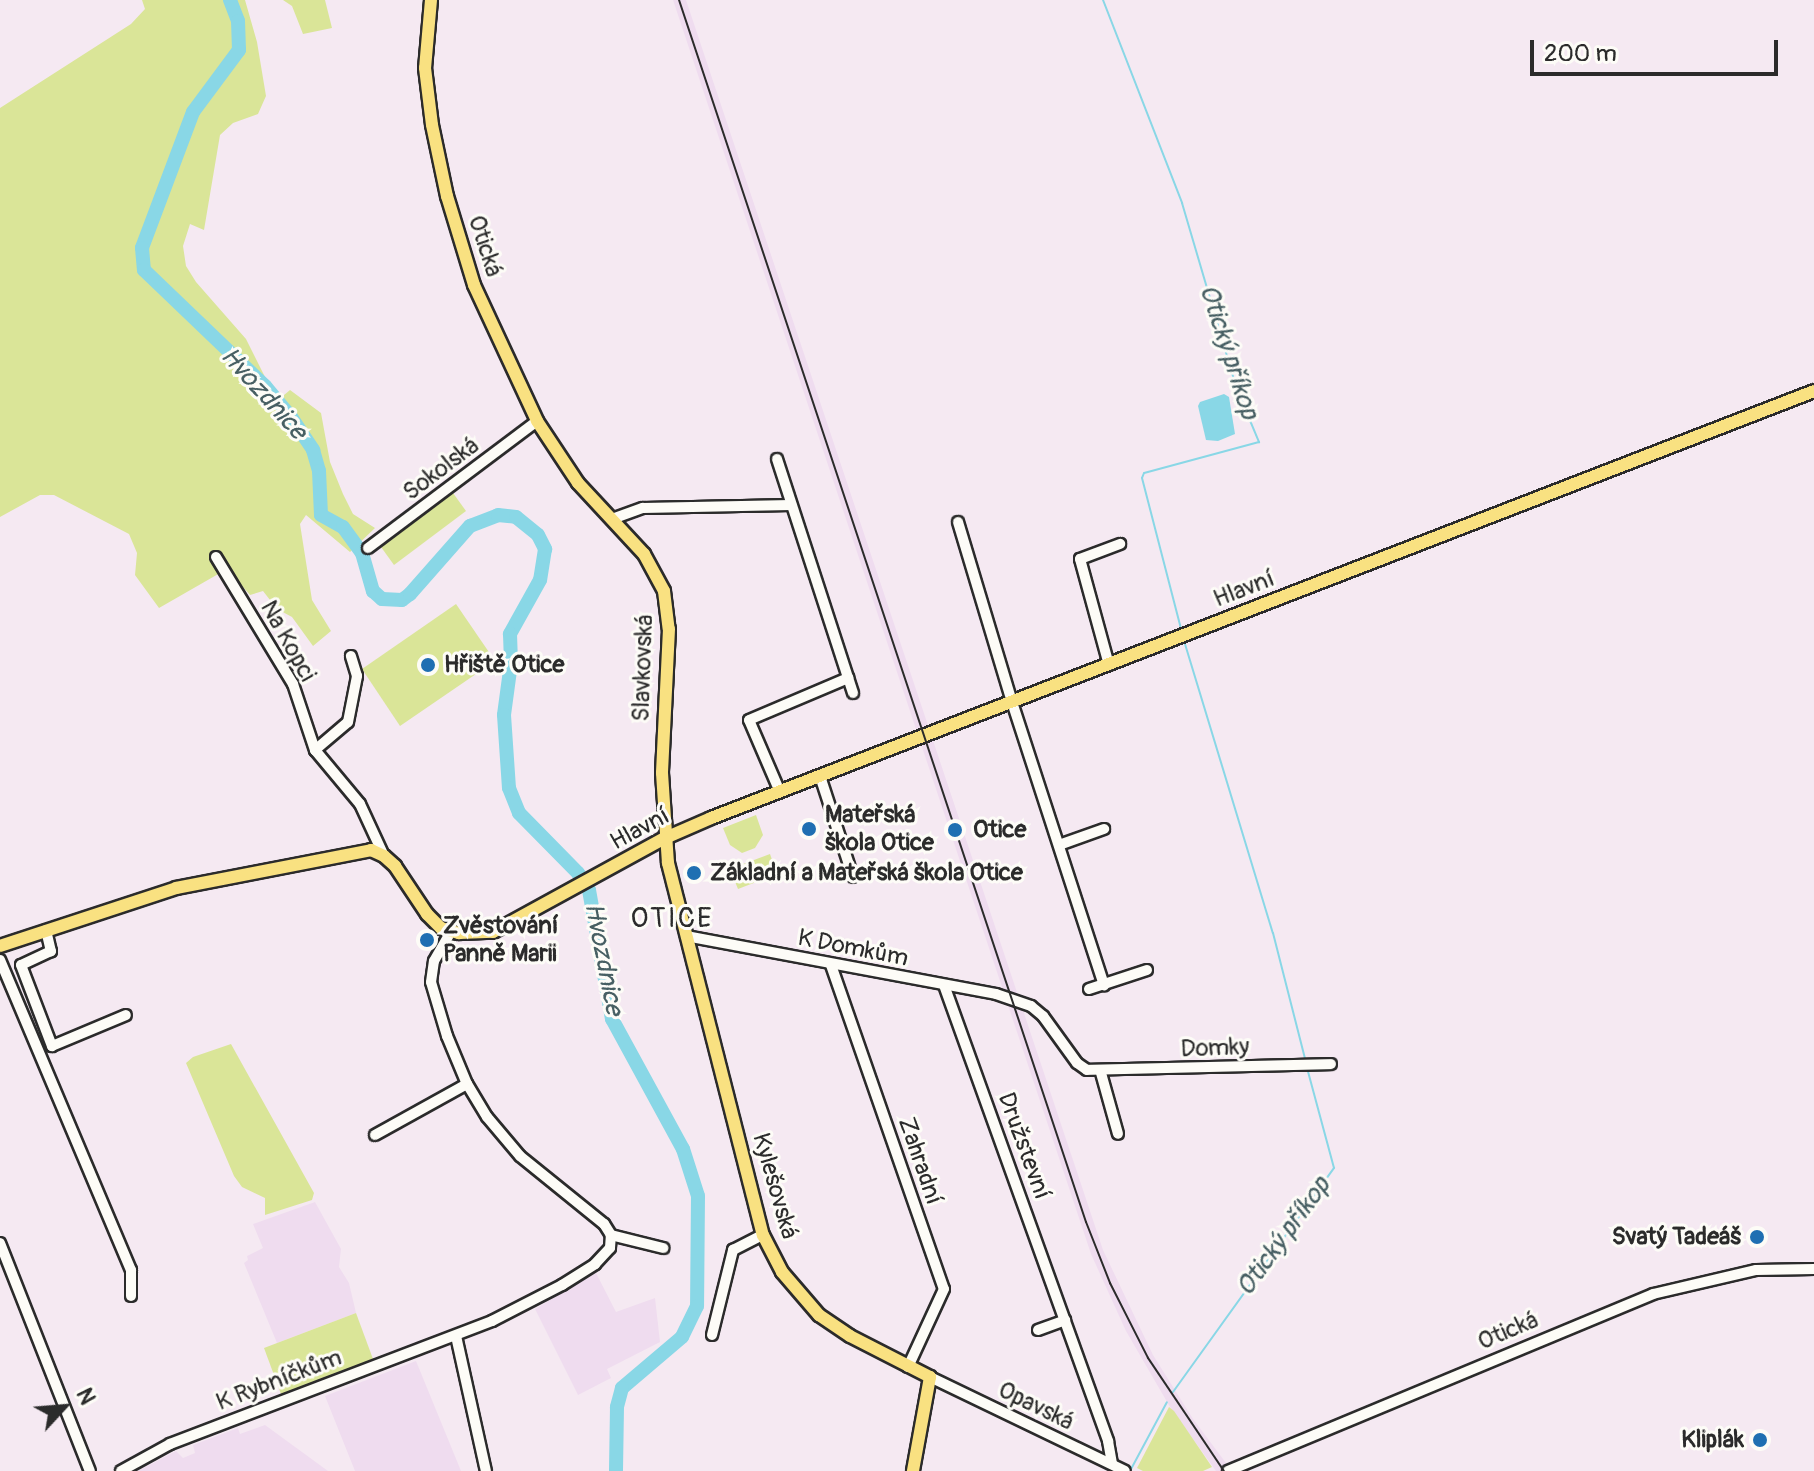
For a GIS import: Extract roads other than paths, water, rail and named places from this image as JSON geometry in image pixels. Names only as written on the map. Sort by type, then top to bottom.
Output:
[{"type":"main road","name":"Otická","points":[[431,0],[425,68],[447,196],[481,303],[537,421],[578,483]]},
{"type":"main road","name":"Hlavní","points":[[451,932],[493,932],[665,838],[1814,391]]},
{"type":"main road","name":"Slavkovská","points":[[578,483],[649,561],[664,591],[668,610],[662,773],[665,838]]},
{"type":"main road","name":"Kylešovská","points":[[665,838],[686,936],[763,1235],[782,1272],[819,1315],[930,1377]]},
{"type":"main road","points":[[0,946],[176,888],[371,850],[384,856],[427,914],[451,932]]},
{"type":"main road","points":[[913,1471],[930,1377]]},
{"type":"street","name":"Sokolská","points":[[368,548],[537,421]]},
{"type":"street","points":[[777,459],[853,693]]},
{"type":"street","points":[[612,519],[643,508],[791,505]]},
{"type":"street","points":[[958,522],[1012,702],[1104,985]]},
{"type":"street","points":[[1109,665],[1080,559],[1120,544]]},
{"type":"street","name":"Na Kopci","points":[[216,557],[293,684],[315,750],[360,804],[384,856]]},
{"type":"street","name":"Na Kopci","points":[[315,750],[348,722],[357,676],[351,656]]},
{"type":"street","points":[[780,792],[749,720],[848,678]]},
{"type":"street","points":[[820,776],[853,877]]},
{"type":"street","points":[[1059,845],[1104,829]]},
{"type":"street","points":[[46,930],[51,951],[21,965],[52,1046],[126,1015]]},
{"type":"street","points":[[451,932],[434,961],[431,982],[447,1036],[467,1084],[487,1117],[520,1156],[592,1213],[611,1235],[663,1248]]},
{"type":"street","name":"K Domkům","points":[[686,936],[944,985],[1031,1006],[1043,1016],[1077,1063],[1087,1070],[1101,1073]]},
{"type":"street","points":[[0,960],[131,1270],[131,1296]]},
{"type":"street","name":"Zahradní","points":[[831,965],[944,1289],[908,1367]]},
{"type":"street","points":[[1089,989],[1147,970]]},
{"type":"street","name":"Družstevní","points":[[944,985],[1108,1441],[1112,1464]]},
{"type":"street","name":"Domky","points":[[1101,1073],[1331,1064]]},
{"type":"street","points":[[1101,1073],[1118,1134]]},
{"type":"street","points":[[375,1135],[467,1084]]},
{"type":"street","name":"K Rybníčkům","points":[[121,1471],[170,1444],[456,1336],[528,1304],[579,1275],[607,1253],[611,1235]]},
{"type":"street","points":[[712,1335],[733,1250],[763,1235]]},
{"type":"street","points":[[0,1243],[90,1471]]},
{"type":"street","name":"Otická","points":[[1228,1471],[1653,1294],[1756,1270],[1814,1269]]},
{"type":"street","points":[[1038,1330],[1065,1320]]},
{"type":"street","points":[[456,1336],[486,1471]]},
{"type":"street","name":"Opavská","points":[[930,1377],[1124,1471]]},
{"type":"water","points":[[1224,394],[1229,397],[1235,434],[1218,441],[1206,440],[1198,406],[1200,402]]},
{"type":"waterway","name":"Hvozdnice","points":[[230,0],[238,21],[239,50],[193,112],[142,248],[144,270],[265,386],[291,417],[313,450],[319,471],[321,515],[343,527],[362,553],[373,591],[382,599],[402,600],[470,526],[498,515],[516,517],[538,535],[545,549],[540,580],[510,634],[511,663],[504,715],[509,788],[519,813],[578,873],[589,890],[612,1019],[683,1149],[698,1196],[697,1306],[682,1337],[622,1388],[617,1407],[616,1471]]},
{"type":"waterway","name":"Otický příkop","points":[[1103,0],[1182,203],[1236,387],[1259,442],[1144,473],[1142,478],[1181,629]]},
{"type":"waterway","name":"Otický příkop","points":[[1185,644],[1273,933],[1305,1059]]},
{"type":"waterway","name":"Otický příkop","points":[[1173,1392],[1334,1168],[1307,1068]]},
{"type":"waterway","name":"Otický příkop","points":[[1130,1471],[1167,1402]]},
{"type":"railway","points":[[679,0],[1086,1222],[1110,1283],[1148,1358],[1224,1471]]},
{"type":"place","name":"Hřiště Otice","points":[[428,665]]},
{"type":"place","name":"Mateřská škola Otice","points":[[809,829]]},
{"type":"place","name":"Otice","points":[[955,830]]},
{"type":"place","name":"Základní a Mateřská škola Otice","points":[[694,873]]},
{"type":"place","name":"Zvěstování Panně Marii","points":[[427,940]]},
{"type":"place","name":"Svatý Tadeáš","points":[[1757,1237]]},
{"type":"place","name":"Kliplák","points":[[1760,1440]]},
{"type":"district","name":"OTICE","points":[[672,919]]}]
